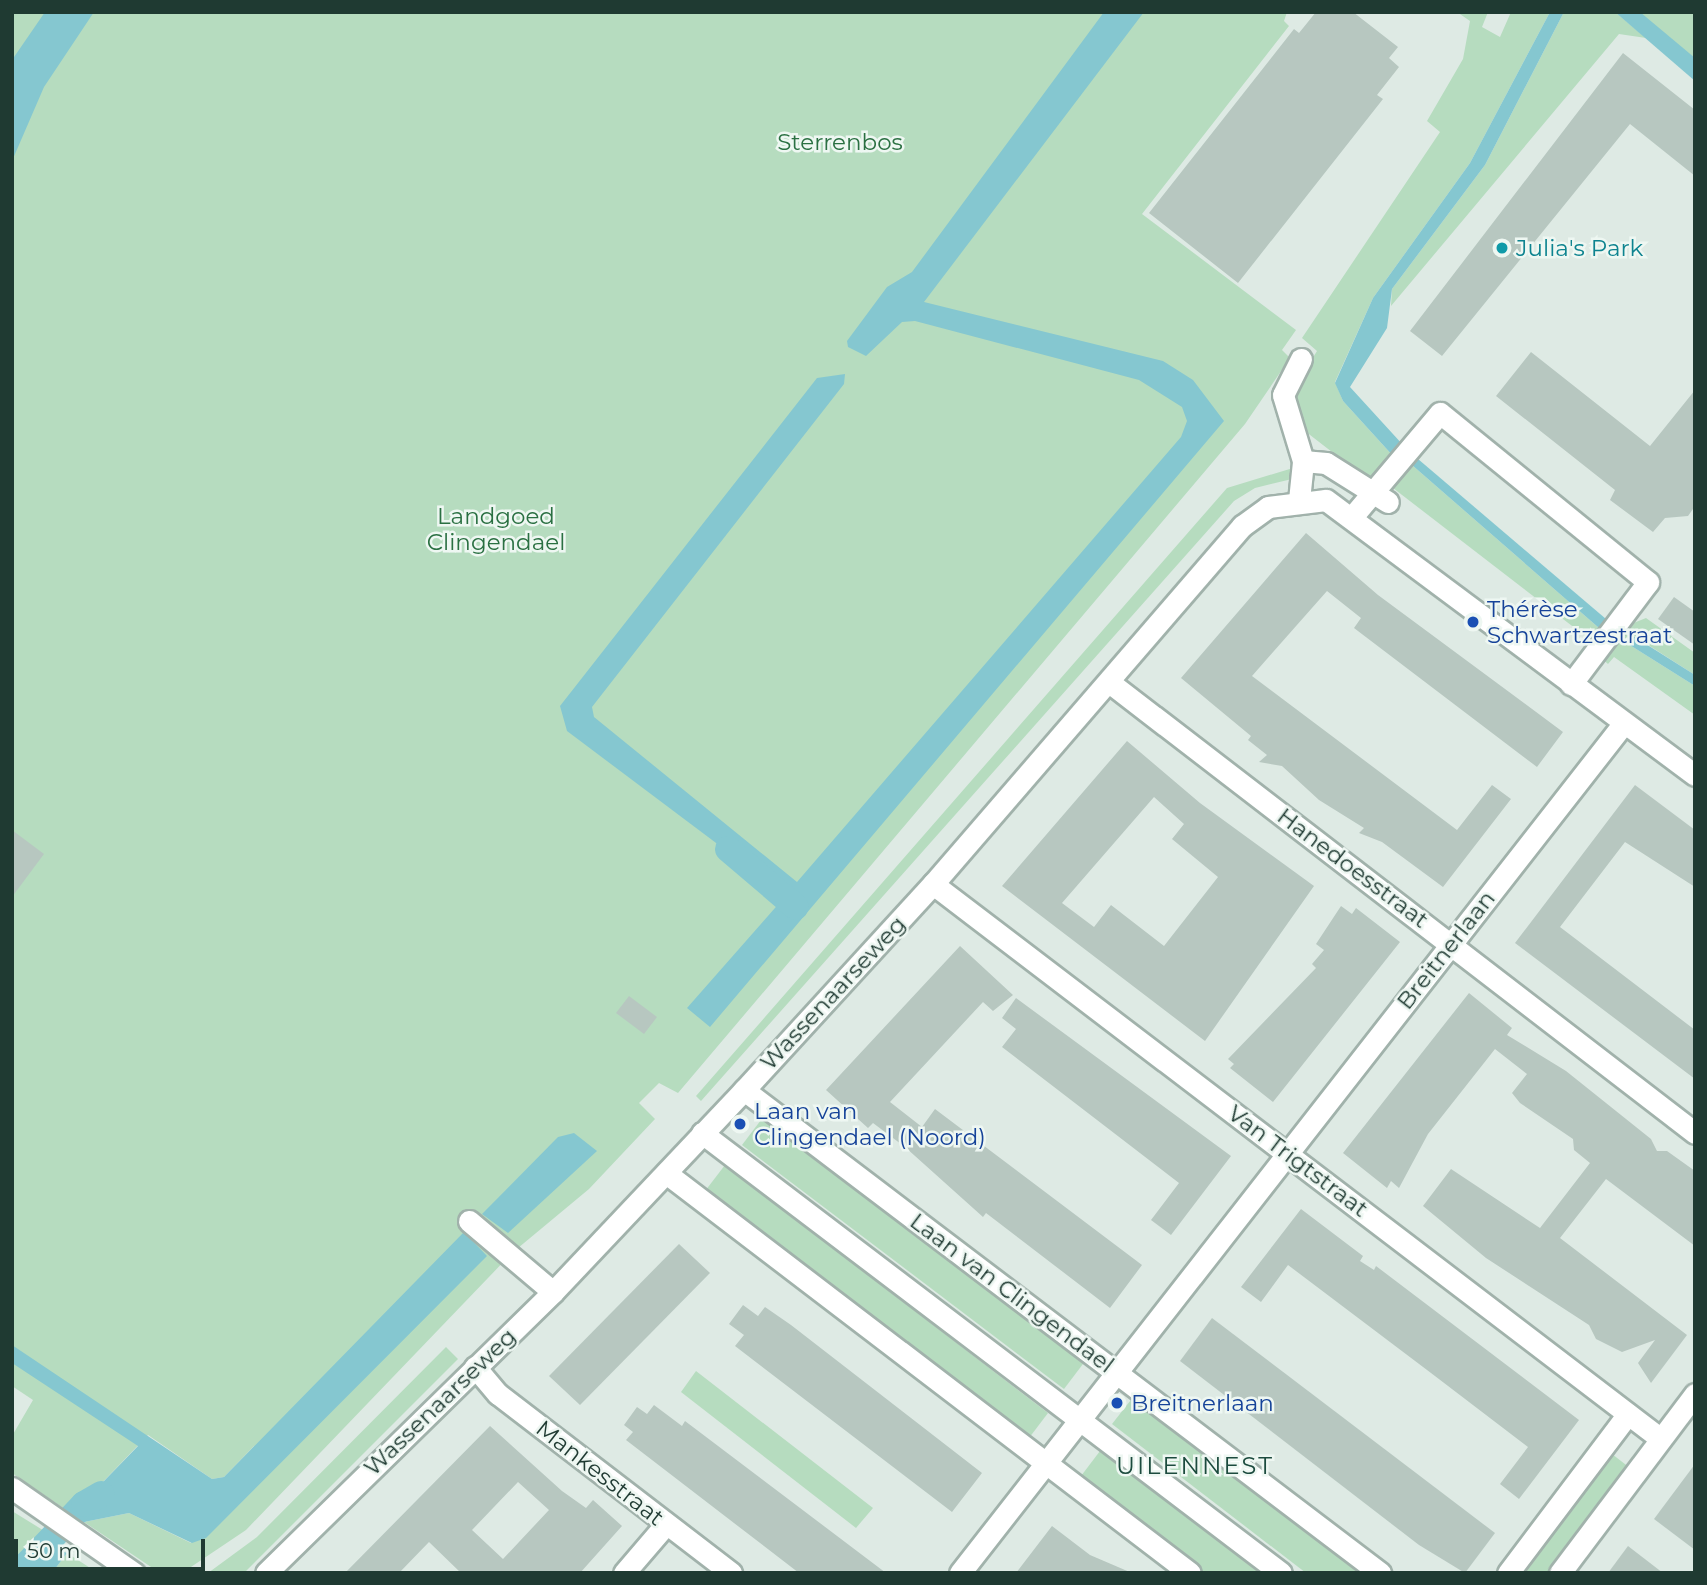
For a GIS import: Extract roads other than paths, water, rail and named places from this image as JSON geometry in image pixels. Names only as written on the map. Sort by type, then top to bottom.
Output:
[{"type":"street","points":[[1301,359],[1283,395],[1303,461],[1298,500],[1326,500],[1352,517],[1623,724],[1695,775]]},
{"type":"street","points":[[1352,517],[1381,497],[1440,413],[1648,582],[1571,684]]},
{"type":"street","points":[[1303,461],[1326,463],[1381,497]]},
{"type":"street","name":"Wassenaarseweg","points":[[266,1573],[553,1292],[744,1090],[933,884],[1242,526],[1268,507],[1298,500]]},
{"type":"street","name":"Hanedoesstraat","points":[[1109,682],[1695,1133]]},
{"type":"street","name":"Breitnerlaan","points":[[970,1569],[1045,1463],[1623,724]]},
{"type":"street","name":"Van Trigtstraat","points":[[933,884],[1661,1439]]},
{"type":"street","name":"Laan van Clingendael","points":[[744,1090],[1380,1573]]},
{"type":"street","points":[[702,1133],[1281,1573]]},
{"type":"street","points":[[666,1173],[1190,1573]]},
{"type":"street","points":[[469,1222],[553,1292]]},
{"type":"street","name":"Mankesstraat","points":[[475,1367],[498,1394],[732,1573]]},
{"type":"street","points":[[1560,1573],[1695,1394]]},
{"type":"street","points":[[1508,1573],[1628,1414]]},
{"type":"street","points":[[12,1488],[134,1573]]},
{"type":"street","points":[[624,1573],[666,1524]]},
{"type":"water","points":[[45,12],[94,12],[44,87],[12,161],[12,60]]},
{"type":"water","points":[[1104,12],[1144,12],[924,302],[1163,361],[1193,380],[1224,421],[710,1027],[687,1008],[782,900],[780,891],[567,731],[560,706],[817,378],[845,374],[844,384],[592,707],[594,717],[797,882],[1181,437],[1187,421],[1182,407],[1139,380],[915,321],[902,322],[866,356],[848,347],[847,341],[887,287],[912,272]]},
{"type":"water","points":[[1550,12],[1564,12],[1485,165],[1392,289],[1387,328],[1350,387],[1403,445],[1394,457],[1343,401],[1335,383],[1373,298],[1470,163]]},
{"type":"water","points":[[1615,12],[1640,12],[1695,58],[1695,81]]},
{"type":"water","points":[[1418,459],[1606,619],[1599,628],[1412,465]]},
{"type":"water","points":[[1630,634],[1695,675],[1695,686],[1625,642]]},
{"type":"water","points":[[574,1133],[597,1151],[508,1233],[482,1214],[558,1137]]},
{"type":"water","points":[[464,1232],[487,1256],[206,1538],[192,1543],[129,1513],[84,1522],[72,1514],[138,1446],[12,1363],[12,1345],[212,1479],[224,1477]]},
{"type":"water","points":[[45,1544],[67,1553],[52,1573],[16,1573]]},
{"type":"waterway","points":[[728,849],[796,907]]},
{"type":"waterway","points":[[33,1573],[28,1563],[84,1504],[101,1494]]},
{"type":"place","name":"Julia's Park","points":[[1502,248]]},
{"type":"place","name":"Thérèse Schwartzestraat","points":[[1473,622]]},
{"type":"place","name":"Laan van Clingendael (Noord)","points":[[740,1124]]},
{"type":"place","name":"Breitnerlaan","points":[[1117,1403]]},
{"type":"district","name":"UILENNEST","points":[[1195,1466]]},
{"type":"park label","name":"Sterrenbos","points":[[840,142]]},
{"type":"park label","name":"Landgoed Clingendael","points":[[496,529]]}]
